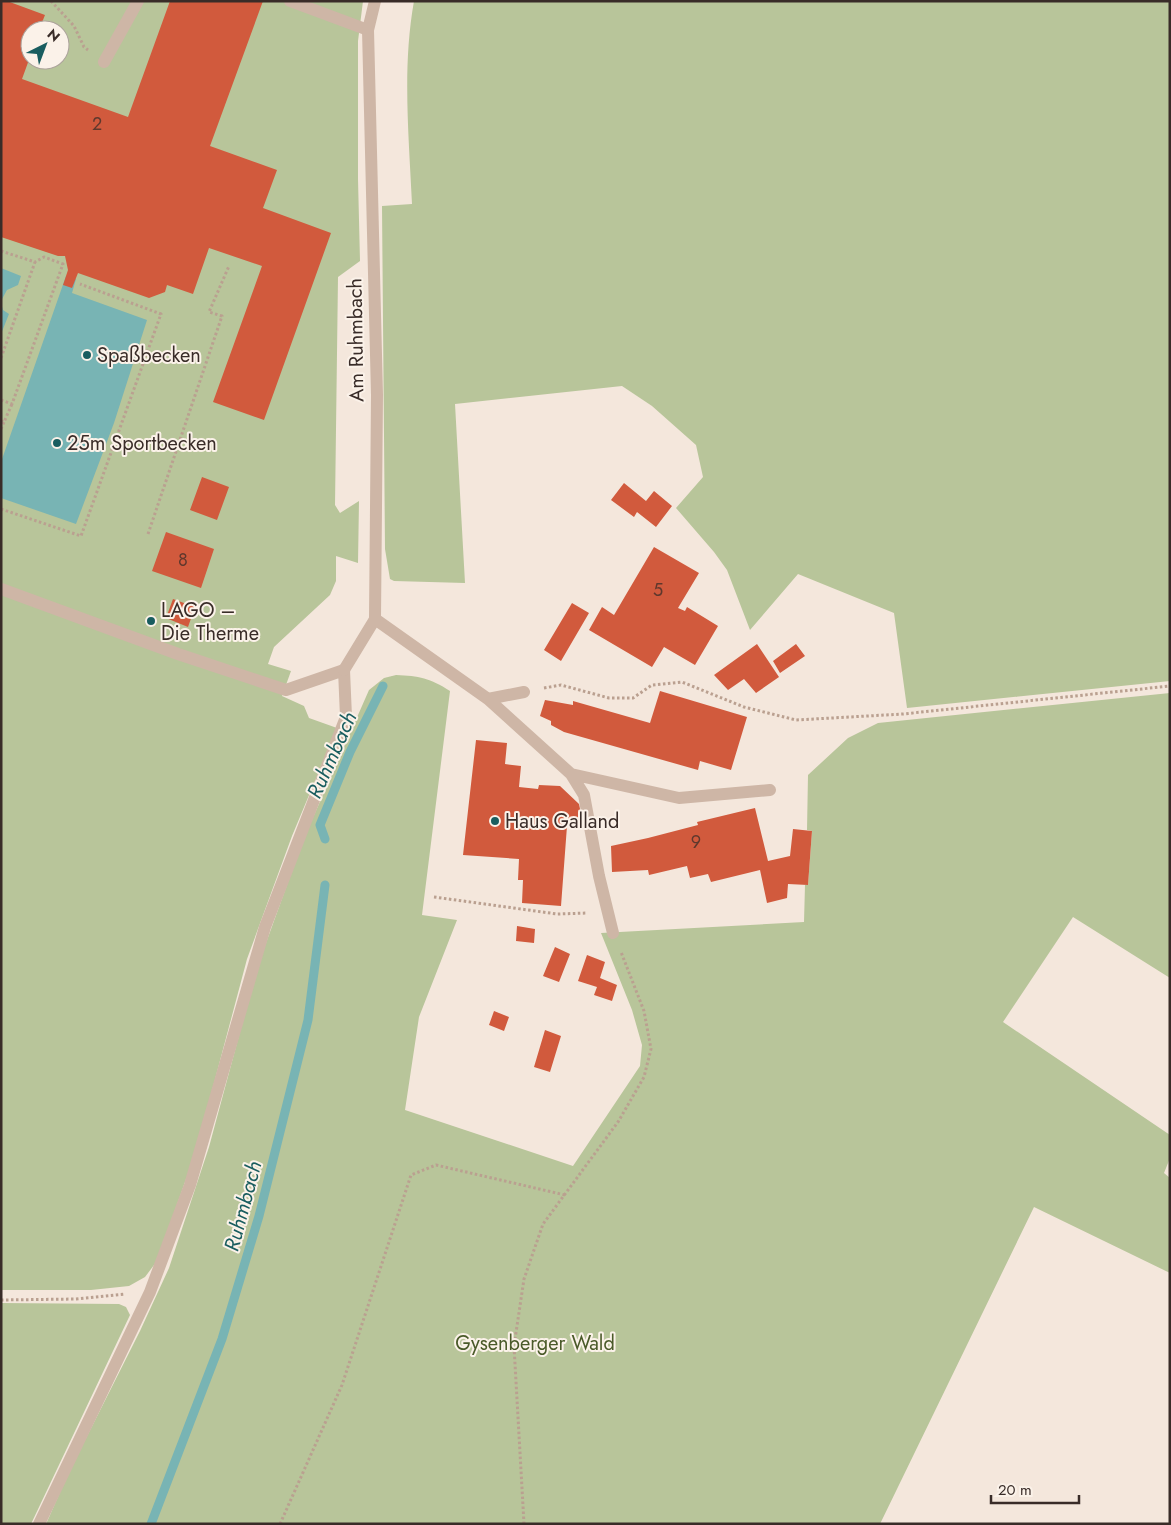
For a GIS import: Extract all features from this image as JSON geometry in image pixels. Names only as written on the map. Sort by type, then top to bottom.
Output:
[{"type":"street","points":[[104,62],[138,1]]},
{"type":"street","points":[[290,1],[368,30]]},
{"type":"street","name":"Am Ruhmbach","points":[[375,1],[368,30],[377,395],[375,619]]},
{"type":"street","points":[[1,589],[178,654],[286,690],[344,670]]},
{"type":"street","points":[[39,1524],[150,1292],[190,1185],[265,927],[346,717],[344,670],[375,619],[488,698],[571,774],[584,795],[607,912],[613,933]]},
{"type":"street","points":[[488,698],[524,692]]},
{"type":"street","points":[[571,774],[679,798],[770,790]]},
{"type":"path","points":[[51,1],[74,26],[84,47],[104,62]]},
{"type":"path","points":[[1,251],[35,262]]},
{"type":"path","points":[[1,358],[35,262],[44,257],[63,264],[12,404],[1,429]]},
{"type":"path","points":[[148,534],[222,316],[209,312],[229,266]]},
{"type":"path","points":[[1,509],[81,536],[161,314],[80,284]]},
{"type":"path","points":[[1,400],[12,404]]},
{"type":"path","points":[[524,692],[561,685],[609,698],[633,698],[652,685],[682,682],[744,707],[796,720],[903,714],[1170,686]]},
{"type":"path","points":[[434,897],[557,914],[607,912]]},
{"type":"path","points":[[524,1524],[514,1346],[524,1279],[543,1224],[618,1122],[644,1077],[651,1048],[644,1011],[626,964]]},
{"type":"path","points":[[280,1524],[342,1385],[411,1175],[436,1165],[565,1196]]},
{"type":"path","points":[[1,1300],[76,1299],[150,1292]]},
{"type":"green space","name":"LAGO – Die Therme","points":[[1,1],[363,1],[358,41],[360,261],[338,277],[335,505],[340,513],[359,501],[358,563],[336,556],[336,581],[330,595],[274,647],[268,664],[291,671],[282,696],[304,706],[309,718],[337,728],[292,836],[247,959],[196,1151],[157,1261],[145,1277],[129,1286],[91,1290],[1,1290]]},
{"type":"green space","points":[[414,1],[1170,1],[1170,681],[907,708],[894,613],[798,574],[750,630],[727,570],[676,508],[703,477],[696,445],[652,406],[622,386],[455,404],[465,583],[394,581],[390,579],[385,549],[382,206],[412,204],[407,77],[410,26]]},
{"type":"green space","name":"Gysenberger Wald","points":[[396,675],[424,678],[450,691],[422,915],[457,920],[419,1017],[405,1110],[573,1166],[640,1066],[642,1045],[632,1010],[601,933],[804,922],[805,885],[808,885],[812,831],[807,830],[808,775],[848,738],[878,723],[1170,693],[1170,978],[1073,917],[1003,1022],[1170,1135],[1170,1158],[1164,1173],[1170,1178],[1170,1273],[1034,1207],[880,1524],[46,1524],[69,1472],[140,1331],[169,1268],[209,1147],[258,965],[304,838],[369,690],[384,678]]},
{"type":"green space","points":[[1,1303],[119,1304],[126,1307],[130,1315],[31,1524],[1,1524]]},
{"type":"water","points":[[1,268],[21,276],[18,285],[7,290],[1,301]]},
{"type":"water","points":[[66,276],[76,279],[72,293],[147,320],[114,423],[76,524],[1,498],[1,462]]},
{"type":"water","points":[[1,303],[3,310],[9,314],[1,334]]},
{"type":"building","points":[[1,1],[7,1],[45,15],[43,20],[20,20],[20,70],[25,70],[22,79],[128,117],[170,1],[263,1],[210,146],[277,170],[263,208],[331,233],[264,420],[213,402],[262,266],[209,248],[193,294],[167,285],[165,292],[149,298],[78,273],[72,288],[63,285],[68,270],[65,256],[58,256],[1,237]]},
{"type":"building","points":[[202,477],[229,487],[217,520],[190,510]]},
{"type":"building","points":[[624,483],[646,501],[654,491],[672,506],[656,527],[637,512],[634,517],[611,500]]},
{"type":"building","points":[[166,532],[214,549],[201,588],[152,571]]},
{"type":"building","points":[[654,547],[699,573],[678,608],[685,611],[687,607],[718,626],[695,665],[664,647],[652,667],[589,630],[602,607],[614,615]]},
{"type":"building","points":[[173,599],[195,607],[188,627],[166,618]]},
{"type":"building","points":[[572,603],[589,613],[561,661],[544,650]]},
{"type":"building","points":[[757,644],[779,677],[756,693],[744,679],[728,690],[714,675]]},
{"type":"building","points":[[796,644],[805,656],[780,673],[773,661]]},
{"type":"building","points":[[660,691],[747,717],[731,770],[700,761],[698,770],[564,732],[551,725],[551,721],[540,716],[545,700],[573,705],[573,701],[650,723]]},
{"type":"building","points":[[476,740],[507,743],[505,764],[521,766],[519,787],[538,789],[539,785],[560,786],[579,804],[581,814],[578,829],[567,826],[561,906],[522,903],[523,880],[518,880],[519,859],[463,855]]},
{"type":"building","points":[[755,808],[768,861],[790,856],[793,829],[812,831],[808,885],[788,884],[787,898],[767,903],[760,870],[711,882],[708,874],[690,878],[687,866],[649,875],[648,870],[612,872],[611,846],[698,825],[697,822]]},
{"type":"building","points":[[517,926],[535,929],[534,943],[516,941]]},
{"type":"building","points":[[555,947],[570,954],[559,982],[543,976]]},
{"type":"building","points":[[587,955],[605,962],[600,978],[617,985],[612,1001],[594,995],[597,987],[578,981]]},
{"type":"building","points":[[494,1011],[509,1017],[504,1031],[489,1025]]},
{"type":"building","points":[[545,1030],[561,1036],[550,1072],[534,1067]]},
{"type":"waterway","name":"Ruhmbach","points":[[325,839],[320,825],[350,752],[383,686]]},
{"type":"waterway","name":"Ruhmbach","points":[[151,1524],[222,1339],[259,1216],[308,1020],[325,885]]},
{"type":"place","name":"Spaßbecken","points":[[87,355]]},
{"type":"place","name":"25m Sportbecken","points":[[57,443]]},
{"type":"place","name":"LAGO – Die Therme","points":[[151,621]]},
{"type":"place","name":"Haus Galland","points":[[495,821]]}]
